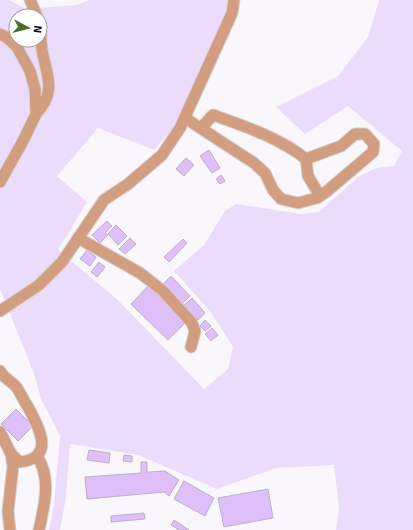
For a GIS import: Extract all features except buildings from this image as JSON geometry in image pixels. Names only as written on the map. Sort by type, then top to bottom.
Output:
[{"type":"street","points":[[0,311],[39,286],[62,262],[104,200],[128,184],[162,155],[184,118],[232,13],[234,0]]},
{"type":"street","points":[[0,34],[6,37],[17,47],[30,71],[35,89],[36,114]]},
{"type":"street","points":[[0,182],[36,114],[45,104],[50,90],[49,77],[42,48]]},
{"type":"street","points":[[201,128],[213,115],[238,124],[294,150],[306,159],[308,176],[320,196]]},
{"type":"street","points":[[184,118],[254,163],[266,173],[273,190],[281,199],[298,203],[320,196],[373,152],[374,144],[365,134],[355,134],[341,146],[306,159]]},
{"type":"street","points":[[78,238],[140,273],[162,290],[192,323],[195,331],[191,347]]},
{"type":"street","points":[[1,376],[17,387],[38,426],[42,447],[37,456],[30,461],[20,462],[11,454]]},
{"type":"street","points":[[0,432],[11,454],[13,466],[8,511],[10,530]]},
{"type":"street","points":[[37,456],[42,464],[46,479],[45,497],[39,530]]},
{"type":"shaded area","points":[[0,0],[9,0],[24,8],[8,8],[8,48],[48,48],[48,8],[38,8],[76,5],[89,0],[227,0],[226,10],[196,93],[169,133],[154,150],[98,128],[57,176],[87,202],[58,250],[117,299],[204,389],[228,369],[233,347],[210,311],[174,271],[204,245],[225,211],[236,204],[301,214],[319,212],[358,177],[376,168],[394,166],[402,151],[348,106],[305,134],[276,107],[338,76],[368,37],[379,0],[413,0],[413,530],[336,530],[339,508],[334,465],[276,468],[217,489],[138,455],[70,444],[66,497],[60,530],[49,530],[54,505],[60,436],[41,399],[33,371],[0,289]]}]
